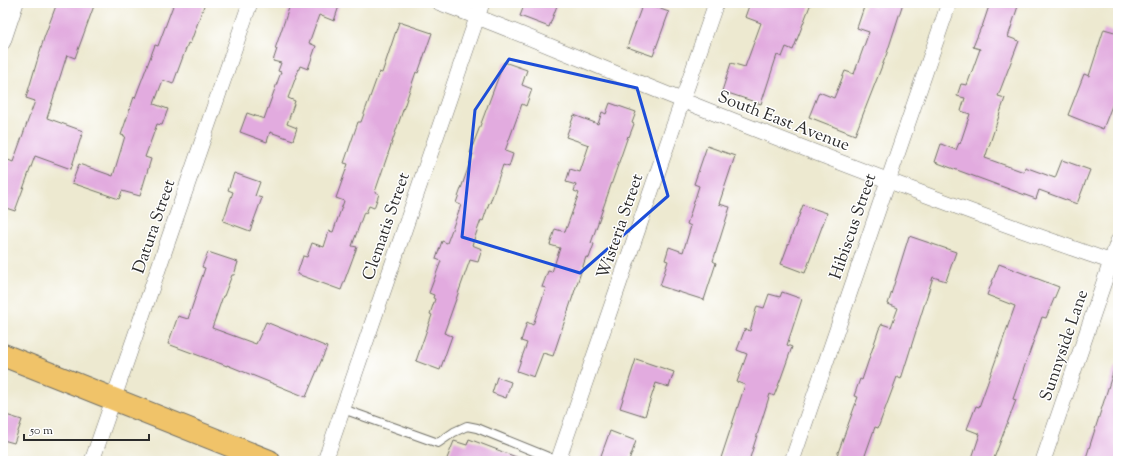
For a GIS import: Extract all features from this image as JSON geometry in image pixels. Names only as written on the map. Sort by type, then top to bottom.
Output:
[{"type":"main road","points":[[3,355],[269,461]]},
{"type":"street","points":[[3,42],[16,3]]},
{"type":"street","name":"Datura Street","points":[[92,461],[250,3]]},
{"type":"street","name":"South East Avenue","points":[[440,3],[479,10],[683,101],[888,180],[1115,262]]},
{"type":"street","name":"Wisteria Street","points":[[558,461],[716,3]]},
{"type":"street","name":"Hibiscus Street","points":[[792,461],[949,3]]},
{"type":"street","name":"Clematis Street","points":[[325,461],[479,10]]},
{"type":"street","name":"Sunnyside Lane","points":[[1043,461],[1115,262],[1118,241]]},
{"type":"lane","points":[[342,409],[438,443],[454,432],[467,426],[477,428],[558,461]]},
{"type":"highlighted area","points":[[509,59],[637,88],[668,196],[580,273],[462,237],[475,110]]},
{"type":"building","points":[[57,3],[95,3],[75,58],[67,55],[47,118],[83,131],[71,169],[35,156],[15,211],[3,207],[3,166],[6,159],[13,162],[35,101],[26,98],[44,38]]},
{"type":"building","points":[[174,3],[205,3],[173,84],[163,80],[154,104],[168,109],[162,125],[157,124],[145,157],[151,159],[140,196],[122,191],[119,199],[72,183],[79,164],[113,176],[125,136],[121,135],[134,97],[135,98],[155,45],[158,46]]},
{"type":"building","points":[[290,3],[340,3],[334,21],[319,15],[309,43],[316,46],[308,69],[300,66],[288,98],[295,101],[287,124],[297,128],[293,140],[270,132],[267,142],[240,132],[247,113],[264,119],[281,72],[278,71],[281,63],[273,61],[277,49],[275,49]]},
{"type":"building","points":[[525,3],[558,3],[549,27],[520,16]]},
{"type":"building","points":[[643,3],[669,12],[653,56],[627,47]]},
{"type":"building","points":[[750,3],[811,3],[793,50],[786,47],[782,57],[777,55],[761,104],[722,91],[731,63],[745,67],[761,23],[745,17]]},
{"type":"building","points":[[877,3],[903,3],[887,53],[855,135],[809,117],[819,92],[834,98],[845,71],[854,74],[869,32],[857,28],[865,4],[875,7]]},
{"type":"building","points":[[990,3],[1019,3],[1008,37],[1019,41],[998,96],[1005,98],[985,158],[1024,172],[1025,167],[1055,178],[1062,160],[1090,170],[1077,204],[1039,190],[1036,199],[935,162],[941,144],[956,150],[959,143],[960,144],[970,114],[961,111],[965,98],[957,96],[961,84],[967,85],[980,49],[973,47]]},
{"type":"building","points":[[399,22],[432,33],[418,73],[416,72],[375,192],[379,194],[374,208],[369,206],[366,213],[364,212],[352,246],[357,247],[341,290],[297,274],[303,256],[307,257],[312,243],[324,247],[329,231],[333,232],[344,201],[336,198],[348,164],[344,163],[358,122],[361,122],[379,72],[382,73]]},
{"type":"building","points":[[1104,29],[1118,33],[1118,90],[1103,129],[1068,115],[1084,74],[1089,76]]},
{"type":"building","points":[[504,62],[527,70],[522,85],[532,89],[526,106],[522,104],[505,151],[513,154],[509,167],[503,165],[490,203],[483,221],[481,220],[472,245],[482,249],[478,262],[470,260],[444,333],[452,336],[440,370],[416,361],[432,315],[430,314],[435,299],[433,298],[434,295],[429,293],[441,261],[436,259],[442,241],[447,243],[461,205],[456,203],[473,154],[470,153]]},
{"type":"building","points":[[610,103],[636,112],[632,123],[634,124],[629,137],[628,136],[591,243],[594,244],[589,258],[586,257],[553,356],[543,353],[534,377],[517,371],[527,343],[521,341],[527,322],[533,325],[546,288],[542,287],[548,271],[552,272],[560,248],[550,245],[555,229],[565,232],[579,193],[574,191],[576,185],[566,182],[570,169],[580,172],[589,145],[566,137],[574,115],[598,124],[602,112],[606,114]]},
{"type":"building","points":[[707,146],[735,156],[719,204],[730,207],[713,261],[716,263],[704,300],[660,286],[668,261],[665,260],[669,247],[683,252],[691,226],[687,224],[699,186],[694,184]]},
{"type":"building","points":[[234,173],[260,182],[255,196],[262,198],[250,231],[223,221],[233,192],[228,190]]},
{"type":"building","points":[[803,205],[827,213],[805,273],[781,264]]},
{"type":"building","points":[[909,236],[956,252],[946,281],[933,277],[901,379],[897,377],[878,428],[875,427],[863,461],[835,461],[858,397],[854,396],[860,379],[862,380],[879,329],[882,324],[891,327],[898,308],[888,304]]},
{"type":"building","points":[[208,252],[238,262],[234,275],[232,275],[223,296],[212,328],[256,344],[266,322],[327,347],[306,397],[227,365],[168,344],[178,316],[188,319],[205,268],[202,267]]},
{"type":"building","points":[[999,264],[1059,287],[1046,318],[1042,317],[1013,399],[1016,400],[993,461],[971,461],[980,434],[967,429],[976,406],[979,407],[1015,306],[987,295]]},
{"type":"building","points":[[782,292],[802,299],[787,345],[792,347],[781,378],[774,396],[770,394],[749,461],[720,461],[745,385],[737,382],[747,354],[737,350],[745,329],[750,331],[757,306],[764,308],[769,294],[780,297]]},
{"type":"building","points":[[636,359],[674,372],[669,387],[656,383],[645,416],[620,408]]},
{"type":"building","points":[[1115,366],[1118,366],[1118,461],[1085,461]]},
{"type":"building","points":[[497,377],[511,382],[506,398],[492,393]]},
{"type":"building","points":[[3,414],[22,420],[14,443],[3,440]]},
{"type":"building","points":[[610,431],[636,441],[629,461],[599,461]]},
{"type":"building","points":[[469,439],[524,461],[446,461],[454,441],[467,445]]}]
